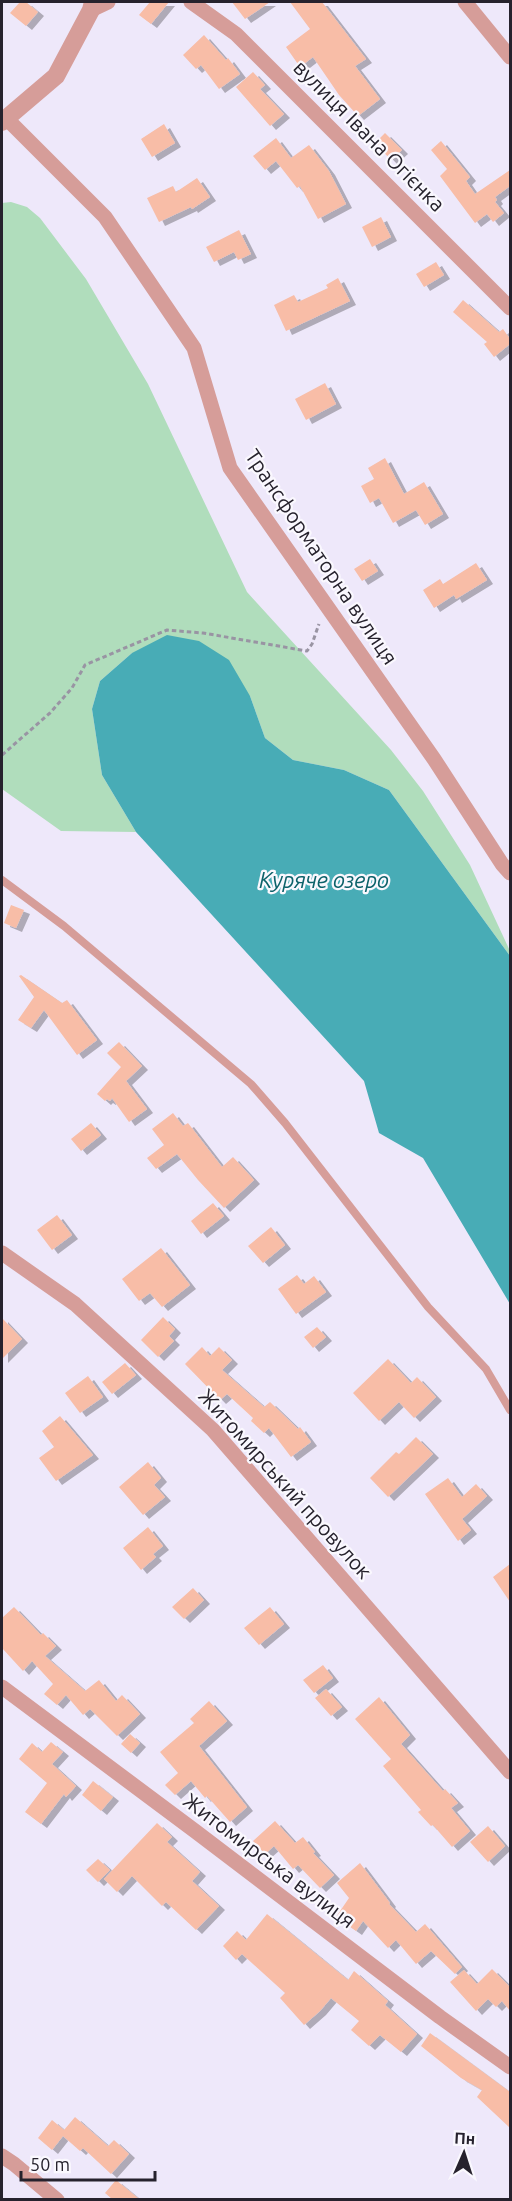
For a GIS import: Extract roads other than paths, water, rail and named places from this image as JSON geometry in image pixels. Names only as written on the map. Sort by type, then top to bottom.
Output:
[{"type":"street","points":[[4,120],[56,76],[92,6],[108,2]]},
{"type":"street","name":"вулиця Івана Огієнка","points":[[191,2],[236,34],[510,308]]},
{"type":"street","points":[[465,2],[510,57]]},
{"type":"street","name":"Трансформаторна вулиця","points":[[4,120],[105,216],[194,348],[230,468],[434,759],[510,873]]},
{"type":"street","name":"Житомирський провулок","points":[[2,1253],[75,1304],[213,1430],[510,1772]]},
{"type":"street","name":"Житомирська вулиця","points":[[2,1688],[510,2067]]},
{"type":"street","points":[[2,2156],[57,2199]]},
{"type":"lane","points":[[2,880],[64,926],[251,1084],[285,1123],[428,1307],[486,1369],[510,1410]]},
{"type":"water","name":"Куряче озеро","points":[[167,635],[199,641],[229,660],[250,696],[265,738],[293,760],[344,770],[389,790],[510,956],[510,1304],[423,1158],[379,1133],[364,1081],[136,832],[102,775],[92,709],[100,681],[132,653]]}]
